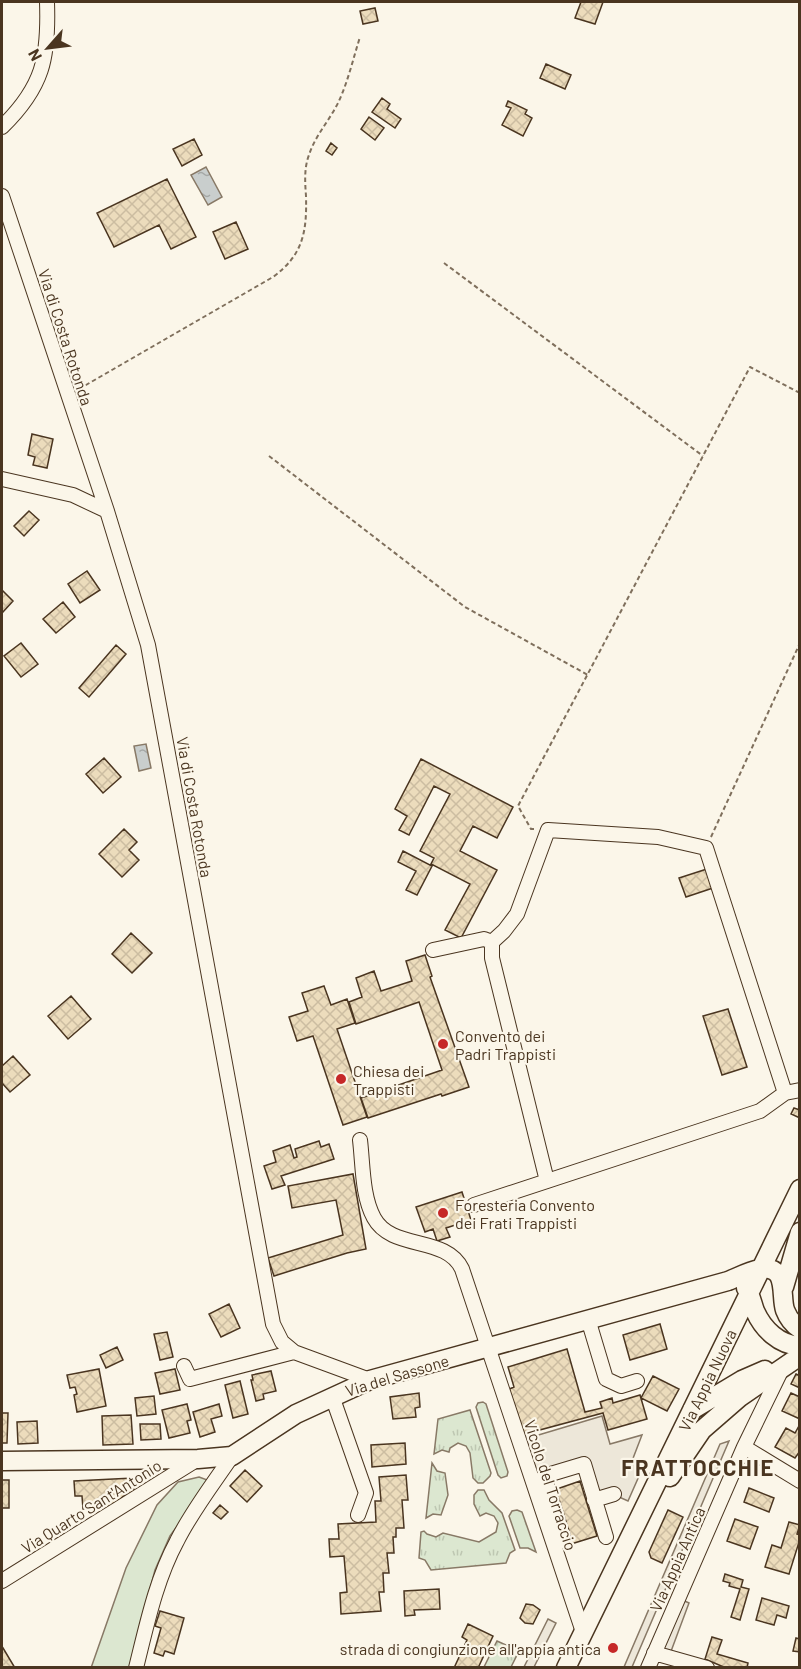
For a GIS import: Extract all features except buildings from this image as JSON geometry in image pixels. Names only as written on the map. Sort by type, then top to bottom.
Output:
[{"type":"main road","name":"Via Appia Nuova","points":[[566,1668],[800,1189]]},
{"type":"main road","points":[[800,1232],[784,1287],[785,1310],[793,1324],[800,1329]]},
{"type":"main road","name":"Via del Sassone","points":[[2,1461],[198,1459],[232,1456],[276,1426],[332,1396],[370,1380],[728,1281],[760,1269]]},
{"type":"main road","points":[[760,1269],[771,1269],[779,1276],[784,1287]]},
{"type":"main road","points":[[728,1281],[744,1286],[755,1311],[774,1337],[790,1346],[800,1346]]},
{"type":"main road","points":[[692,1410],[742,1380],[763,1370],[792,1361]]},
{"type":"main road","points":[[639,1520],[702,1430],[740,1397],[792,1361]]},
{"type":"street","points":[[2,127],[25,102],[41,70],[46,46],[47,2]]},
{"type":"street","name":"Via di Costa Rotonda","points":[[2,196],[107,511],[152,663],[271,1317],[278,1336],[294,1352]]},
{"type":"street","points":[[2,479],[73,495],[107,511]]},
{"type":"street","points":[[547,1181],[492,958],[492,942],[517,914],[548,830],[658,837],[706,848],[785,1093]]},
{"type":"street","points":[[433,950],[484,939],[492,942]]},
{"type":"street","points":[[474,1205],[760,1111],[785,1093],[800,1090]]},
{"type":"street","name":"Vicolo del Torraccio","points":[[360,1140],[367,1197],[378,1225],[389,1233],[448,1253],[456,1259],[462,1269],[583,1632]]},
{"type":"street","points":[[588,1319],[606,1379],[621,1386],[637,1381]]},
{"type":"street","points":[[184,1366],[190,1379],[294,1352],[370,1380]]},
{"type":"street","name":"Via Appia Antica","points":[[648,1668],[744,1447],[792,1361]]},
{"type":"street","points":[[332,1396],[366,1493],[358,1515]]},
{"type":"street","points":[[744,1447],[800,1481]]},
{"type":"street","points":[[136,1668],[164,1569],[190,1517],[232,1456]]},
{"type":"street","name":"Via Quarto Sant'Antonio","points":[[2,1581],[198,1459]]},
{"type":"street","points":[[555,1547],[563,1536],[544,1476],[584,1464],[606,1537]]},
{"type":"street","points":[[594,1500],[614,1494]]},
{"type":"street","points":[[654,1653],[707,1668]]},
{"type":"path","points":[[69,395],[273,277],[293,259],[301,244],[305,225],[307,159],[315,140],[339,102],[360,37]]},
{"type":"path","points":[[444,263],[703,456]]},
{"type":"path","points":[[548,830],[531,829],[518,806],[750,367],[800,393]]},
{"type":"path","points":[[269,456],[465,607],[588,675]]},
{"type":"path","points":[[706,848],[800,643]]},
{"type":"green space","points":[[478,1403],[486,1404],[508,1472],[507,1476],[501,1478],[498,1475],[476,1407]]},
{"type":"green space","points":[[470,1410],[491,1473],[483,1483],[478,1483],[473,1478],[470,1453],[466,1446],[458,1443],[450,1448],[449,1452],[442,1450],[434,1454],[438,1419]]},
{"type":"green space","points":[[432,1463],[437,1471],[445,1473],[448,1495],[441,1515],[433,1514],[426,1518]]},
{"type":"green space","points":[[199,1477],[210,1481],[170,1536],[155,1570],[130,1667],[91,1668],[126,1568],[157,1505],[178,1482]]},
{"type":"green space","points":[[478,1490],[484,1490],[489,1500],[502,1513],[515,1550],[510,1553],[506,1563],[431,1570],[425,1560],[419,1558],[421,1532],[424,1531],[436,1537],[443,1533],[479,1542],[496,1532],[498,1523],[494,1516],[486,1513],[480,1516],[474,1504],[474,1495]]},
{"type":"green space","points":[[512,1511],[522,1512],[536,1552],[528,1548],[520,1548],[509,1516]]},
{"type":"green space","points":[[497,1641],[519,1651],[511,1667],[484,1667]]},
{"type":"shaded area","points":[[602,1416],[610,1444],[642,1435],[632,1461],[643,1467],[628,1501],[608,1492],[596,1494],[585,1457],[535,1472],[525,1439]]},
{"type":"shaded area","points":[[729,1441],[632,1667],[624,1667],[720,1444]]},
{"type":"shaded area","points":[[680,1599],[689,1603],[670,1654],[661,1650]]},
{"type":"shaded area","points":[[548,1619],[556,1623],[534,1667],[524,1667]]},
{"type":"water","points":[[206,167],[222,197],[208,205],[191,175]]},
{"type":"water","points":[[146,744],[151,768],[139,771],[134,746]]},
{"type":"place","name":"Convento dei Padri Trappisti","points":[[443,1044]]},
{"type":"place","name":"Chiesa dei Trappisti","points":[[341,1079]]},
{"type":"place","name":"Foresteria Convento dei Frati Trappisti","points":[[443,1213]]},
{"type":"place","name":"strada di congiunzione all'appia antica","points":[[613,1648]]},
{"type":"district","name":"FRATTOCCHIE","points":[[698,1467]]}]
